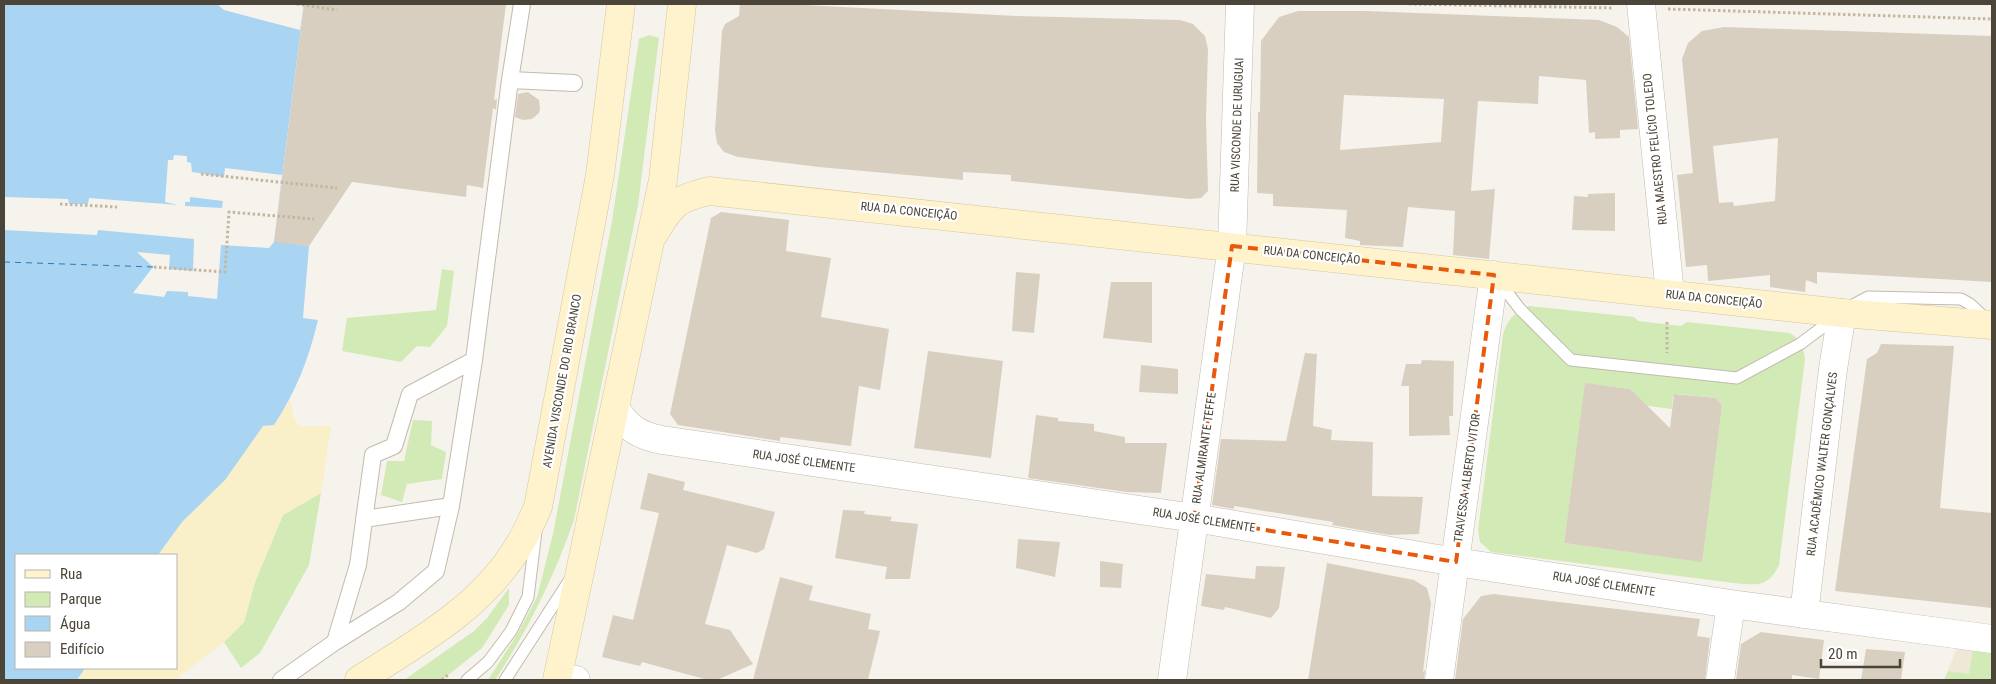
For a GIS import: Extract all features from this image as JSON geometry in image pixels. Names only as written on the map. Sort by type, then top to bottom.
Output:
[{"type":"main road","name":"AVENIDA VISCONDE DO RIO BRANCO","points":[[359,680],[416,644],[474,600],[494,579],[515,551],[538,507],[600,175],[621,4]]},
{"type":"main road","points":[[564,679],[583,560],[663,180],[682,4]]},
{"type":"main road","name":"RUA DA CONCEIÇÃO","points":[[652,237],[670,208],[688,196],[709,191],[1842,313],[1992,325]]},
{"type":"street","points":[[281,680],[335,642],[400,602],[436,572],[451,506],[474,360],[510,80],[522,4]]},
{"type":"street","name":"RUA VISCONDE DE URUGUAI","points":[[1232,246],[1240,4]]},
{"type":"street","name":"RUA MAESTRO FELÍCIO TOLEDO","points":[[1641,6],[1667,294]]},
{"type":"street","points":[[510,80],[574,83]]},
{"type":"street","name":"RUA ALMIRANTE TEFFE","points":[[1172,680],[1232,246]]},
{"type":"street","name":"TRAVESSA ALBERTO VITOR","points":[[1439,680],[1494,275]]},
{"type":"street","name":"RUA ACADÊMICO WALTER GONÇALVES","points":[[1804,614],[1833,369],[1842,313]]},
{"type":"street","points":[[335,642],[358,565],[373,455],[394,446],[410,394],[474,360]]},
{"type":"street","name":"RUA JOSÉ CLEMENTE","points":[[616,409],[626,424],[634,431],[662,440],[1194,518],[1456,562],[1731,604],[1992,639]]},
{"type":"street","points":[[364,519],[451,506]]},
{"type":"street","points":[[1720,680],[1731,604]]},
{"type":"lane","points":[[1494,275],[1520,309],[1571,360],[1667,371],[1736,378],[1800,344],[1842,313]]},
{"type":"lane","points":[[467,680],[488,662],[510,631],[528,598],[538,507]]},
{"type":"lane","points":[[505,680],[583,560]]},
{"type":"path","points":[[297,4],[337,10]]},
{"type":"path","points":[[1409,4],[1641,6],[1992,19]]},
{"type":"path","points":[[201,174],[337,188]]},
{"type":"path","points":[[60,204],[117,207]]},
{"type":"path","points":[[154,267],[225,272],[229,212],[314,219]]},
{"type":"path","points":[[1667,294],[1667,371]]},
{"type":"highlighted area","points":[[1232,246],[1494,275],[1456,562],[1194,518]]},
{"type":"shaded area","points":[[1957,648],[1992,653],[1992,680],[1944,680]]},
{"type":"green space","points":[[649,35],[659,38],[638,205],[574,520],[558,562],[529,622],[495,680],[488,680],[518,633],[537,597],[553,534],[612,221],[639,39]]},
{"type":"green space","points":[[442,269],[454,271],[447,326],[430,347],[417,346],[401,362],[342,351],[347,318],[436,310]]},
{"type":"green space","points":[[1529,306],[1634,317],[1638,321],[1681,326],[1687,322],[1790,333],[1799,341],[1805,359],[1779,565],[1770,578],[1755,584],[1734,583],[1491,552],[1480,542],[1478,530],[1503,335],[1512,317]],"holes":[[[1590,384],[1630,389],[1634,393],[1633,404],[1672,409],[1673,397],[1678,394],[1716,398],[1722,406],[1701,561],[1564,543],[1585,388]]]},
{"type":"green space","points":[[413,420],[432,421],[431,445],[446,452],[442,479],[407,484],[402,502],[381,495],[387,461],[404,461]]},
{"type":"green space","points":[[321,493],[309,565],[260,653],[241,668],[224,642],[244,622],[255,582],[283,515]]},
{"type":"green space","points":[[509,588],[509,605],[482,648],[442,680],[404,680],[474,631],[487,618]]},
{"type":"green space","points":[[1973,650],[1992,653],[1992,680],[1944,680],[1948,671],[1969,674]]},
{"type":"sand","points":[[290,400],[294,417],[299,426],[331,426],[321,493],[283,515],[255,582],[244,622],[224,642],[175,680],[77,680],[84,669],[178,669],[178,554],[159,554],[182,522],[225,480],[263,426],[274,425]]},
{"type":"water","points":[[4,4],[304,4],[274,241],[309,246],[303,318],[318,320],[306,361],[295,387],[274,425],[263,426],[225,480],[182,522],[159,554],[15,554],[15,669],[84,669],[77,680],[4,680]]},
{"type":"pier","points":[[217,4],[304,4],[300,30],[224,10]]},
{"type":"pier","points":[[174,155],[187,156],[187,162],[191,163],[192,172],[224,177],[225,168],[282,175],[274,242],[269,248],[221,245],[217,299],[188,296],[188,292],[167,291],[164,297],[133,293],[153,267],[137,252],[170,255],[169,269],[193,271],[194,239],[98,230],[97,235],[4,230],[4,197],[68,199],[69,204],[88,204],[89,198],[178,205],[165,202],[168,160],[173,160]],"holes":[[[190,197],[223,201],[222,208],[185,206],[185,202],[190,202]]]},
{"type":"building","points":[[304,4],[506,4],[494,100],[497,99],[496,110],[493,108],[483,188],[467,185],[466,197],[352,182],[309,246],[274,242]]},
{"type":"building","points":[[740,4],[785,4],[1017,16],[1180,20],[1193,24],[1205,36],[1208,49],[1206,119],[1208,191],[1201,198],[1190,199],[1011,181],[1011,175],[963,172],[963,180],[819,167],[738,157],[724,152],[717,143],[715,130],[722,31],[725,24],[739,16]]},
{"type":"building","points":[[1298,11],[1366,11],[1599,20],[1617,27],[1629,37],[1638,129],[1620,130],[1620,138],[1595,139],[1595,132],[1589,133],[1586,80],[1539,76],[1538,104],[1478,101],[1471,191],[1495,189],[1489,259],[1453,255],[1455,211],[1408,207],[1403,247],[1360,245],[1360,241],[1345,238],[1347,210],[1273,206],[1273,194],[1257,193],[1261,41],[1279,17]],"holes":[[[1344,95],[1444,99],[1441,142],[1340,150]]]},
{"type":"building","points":[[1724,27],[1992,36],[1992,282],[1817,272],[1817,284],[1806,280],[1805,292],[1770,287],[1770,275],[1708,281],[1707,265],[1686,267],[1677,175],[1693,173],[1682,59],[1688,43],[1702,31]],"holes":[[[1778,138],[1775,201],[1734,206],[1733,202],[1719,203],[1713,146]]]},
{"type":"building","points":[[528,92],[539,100],[540,108],[539,113],[532,119],[523,120],[515,117],[518,94]]},
{"type":"building","points":[[1615,193],[1615,231],[1572,230],[1574,196],[1588,197],[1588,194]]},
{"type":"building","points":[[721,212],[789,220],[786,251],[831,258],[821,317],[889,329],[880,390],[859,386],[851,446],[780,437],[780,441],[678,425],[670,414],[711,218]]},
{"type":"building","points":[[1016,272],[1040,274],[1034,333],[1012,331]]},
{"type":"building","points":[[1111,282],[1152,282],[1152,343],[1103,338]]},
{"type":"building","points":[[1881,344],[1954,346],[1940,508],[1992,513],[1992,608],[1835,591],[1867,359],[1877,353]]},
{"type":"building","points":[[928,351],[1003,361],[991,458],[914,448]]},
{"type":"building","points":[[1305,353],[1317,354],[1313,426],[1332,430],[1331,440],[1373,442],[1372,496],[1423,497],[1419,534],[1389,535],[1332,525],[1333,522],[1234,506],[1234,509],[1212,505],[1221,439],[1286,441]]},
{"type":"building","points":[[1422,360],[1454,361],[1453,416],[1449,416],[1450,435],[1409,436],[1409,386],[1401,386],[1406,364],[1421,364]]},
{"type":"building","points":[[1141,365],[1178,369],[1178,394],[1139,392]]},
{"type":"building","points":[[1585,383],[1630,389],[1670,428],[1674,394],[1716,398],[1722,406],[1702,562],[1564,543]]},
{"type":"building","points":[[1036,415],[1058,418],[1058,421],[1094,424],[1094,431],[1125,437],[1125,443],[1167,443],[1161,493],[1127,492],[1028,478]]},
{"type":"building","points":[[648,473],[685,482],[683,490],[775,512],[764,549],[757,553],[727,545],[705,624],[730,630],[753,664],[717,680],[708,680],[642,662],[640,666],[602,657],[613,615],[633,620],[659,513],[640,509]]},
{"type":"building","points":[[843,510],[865,511],[864,514],[892,517],[890,521],[918,524],[910,579],[885,579],[887,567],[835,558]]},
{"type":"building","points":[[1018,539],[1060,542],[1055,577],[1016,568]]},
{"type":"building","points":[[1100,561],[1123,564],[1121,588],[1100,587]]},
{"type":"building","points":[[1327,563],[1414,580],[1427,588],[1431,603],[1423,672],[1425,670],[1424,680],[1308,680]]},
{"type":"building","points":[[1256,566],[1285,567],[1279,608],[1271,618],[1225,607],[1224,610],[1201,606],[1206,574],[1255,579]]},
{"type":"building","points":[[780,577],[813,586],[809,600],[871,614],[868,629],[880,631],[868,680],[753,680]]},
{"type":"building","points":[[1494,594],[1700,619],[1697,636],[1710,638],[1705,680],[1455,680],[1463,619],[1481,596]]},
{"type":"building","points":[[1761,632],[1824,640],[1819,679],[1792,675],[1792,680],[1736,680],[1741,644]]},
{"type":"building","points":[[1866,649],[1905,652],[1901,680],[1861,680]]},
{"type":"ferry route","points":[[4,262],[154,267]]}]
